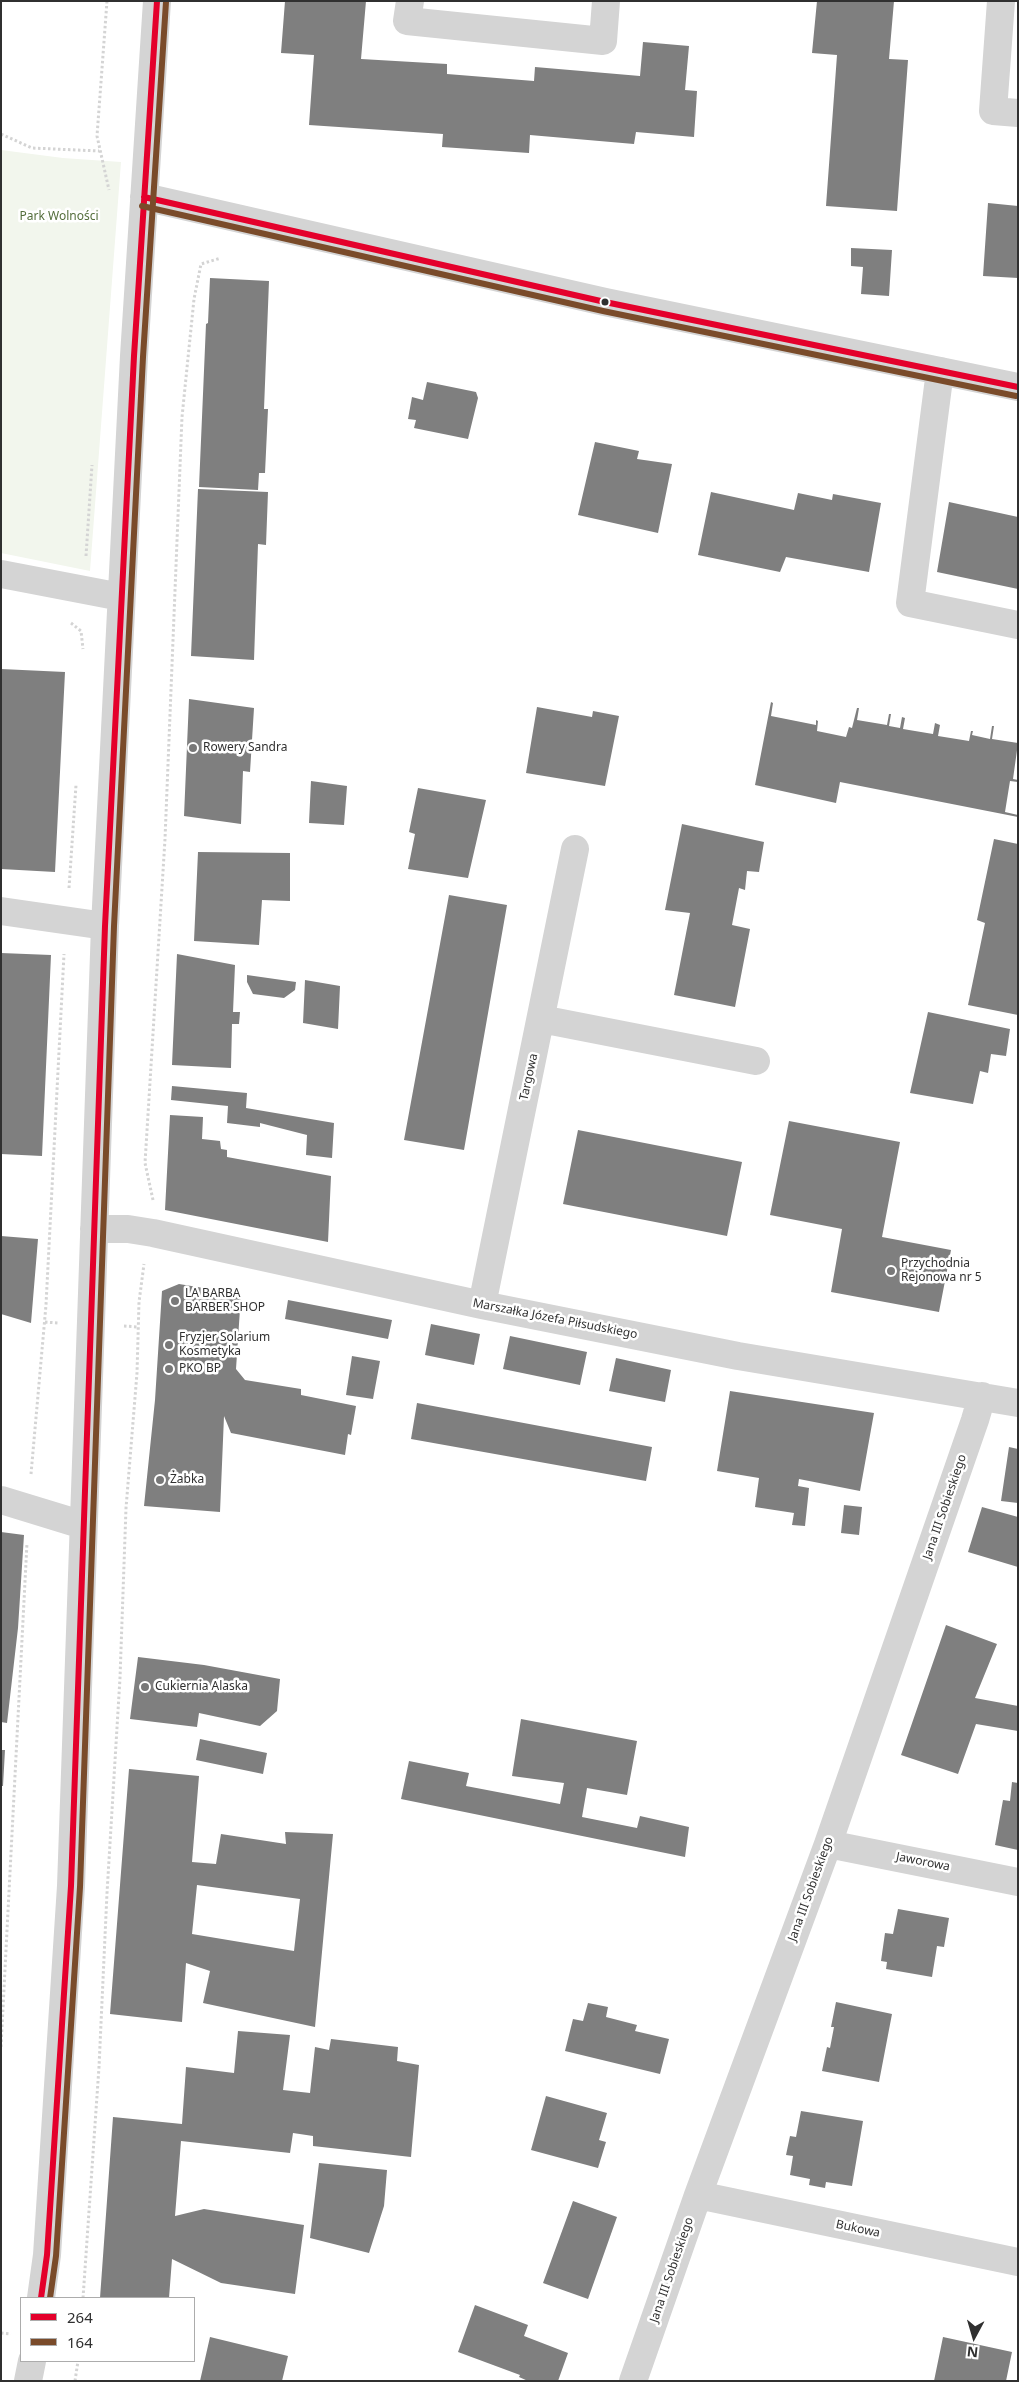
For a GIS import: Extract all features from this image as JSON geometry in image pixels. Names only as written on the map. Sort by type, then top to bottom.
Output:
[{"type":"street","points":[[41,2297],[47,2254],[71,1886],[105,926],[121,597],[157,1]]},
{"type":"street","points":[[410,1],[408,21],[603,41],[606,1]]},
{"type":"street","points":[[1001,1],[993,111],[1018,113]]},
{"type":"street","points":[[144,198],[605,302],[1018,387]]},
{"type":"street","points":[[940,371],[910,603],[1018,625]]},
{"type":"street","points":[[1,574],[121,597]]},
{"type":"street","name":"Targowa","points":[[482,1305],[576,849]]},
{"type":"street","points":[[1,911],[105,926]]},
{"type":"street","points":[[541,1019],[756,1061]]},
{"type":"street","name":"Marszałka Józefa Piłsudskiego","points":[[94,1229],[153,1233],[482,1305],[738,1356],[1018,1403]]},
{"type":"street","name":"Jana III Sobieskiego","points":[[633,2381],[698,2195],[828,1844],[972,1430],[982,1396]]},
{"type":"street","points":[[1,1500],[83,1524]]},
{"type":"street","name":"Jaworowa","points":[[828,1844],[1018,1882]]},
{"type":"street","name":"Bukowa","points":[[698,2195],[1018,2262]]},
{"type":"street","points":[[28,2381],[32,2362]]},
{"type":"path","points":[[107,1],[97,136],[110,194]]},
{"type":"path","points":[[1,134],[32,148],[99,151]]},
{"type":"path","points":[[83,2297],[99,2067],[120,1678],[126,1508],[137,1373],[139,1302],[146,1248],[153,1233],[154,1208],[145,1163],[165,839],[182,417],[194,299],[201,264],[220,258]]},
{"type":"path","points":[[84,655],[82,631],[59,612],[64,565],[80,566],[85,561],[92,462]]},
{"type":"path","points":[[1,2047],[29,1508],[46,1296],[66,919],[76,783]]},
{"type":"path","points":[[75,2381],[78,2362]]},
{"type":"green space","name":"Park Wolności","points":[[1,150],[63,158],[121,162],[90,571],[1,553]]},
{"type":"building","points":[[285,1],[366,1],[361,59],[447,64],[447,74],[534,81],[535,67],[640,76],[643,42],[689,46],[685,90],[697,91],[694,137],[636,132],[634,144],[530,135],[529,153],[442,147],[443,134],[309,125],[314,55],[281,53]]},
{"type":"building","points":[[817,1],[894,1],[889,59],[908,60],[897,211],[826,206],[837,55],[812,53]]},
{"type":"building","points":[[988,203],[1018,206],[1018,278],[983,276]]},
{"type":"building","points":[[851,248],[892,250],[889,296],[861,294],[863,267],[851,266]]},
{"type":"building","points":[[210,278],[269,281],[264,409],[268,409],[265,473],[259,473],[258,490],[199,487],[206,324],[208,323]]},
{"type":"building","points":[[427,382],[476,392],[478,398],[468,439],[414,428],[416,420],[408,419],[412,397],[423,400]]},
{"type":"building","points":[[595,442],[639,451],[637,459],[672,464],[658,533],[578,515]]},
{"type":"building","points":[[198,489],[268,492],[266,545],[258,544],[254,660],[191,656]]},
{"type":"building","points":[[711,492],[794,510],[798,493],[832,500],[833,494],[881,503],[869,572],[786,557],[780,572],[698,555]]},
{"type":"building","points":[[949,502],[1018,517],[1018,589],[937,572]]},
{"type":"building","points":[[1,669],[65,672],[55,872],[1,869]]},
{"type":"building","points":[[189,699],[254,708],[250,772],[243,771],[241,824],[184,816]]},
{"type":"building","points":[[771,702],[773,703],[771,716],[816,725],[816,720],[818,721],[817,731],[846,737],[849,727],[852,728],[857,708],[859,708],[857,720],[887,725],[889,714],[891,714],[889,726],[900,728],[902,717],[905,718],[903,729],[933,734],[935,723],[940,725],[938,736],[969,741],[971,731],[973,731],[972,735],[990,739],[992,726],[994,726],[992,739],[1018,743],[1013,779],[1018,780],[1018,782],[1010,781],[1005,812],[1018,815],[1018,817],[840,782],[836,803],[755,785]]},
{"type":"building","points":[[537,707],[592,717],[593,711],[619,716],[605,786],[526,773]]},
{"type":"building","points":[[311,781],[347,786],[344,825],[309,823]]},
{"type":"building","points":[[418,788],[486,800],[468,878],[408,869],[415,834],[409,832]]},
{"type":"building","points":[[682,824],[764,842],[759,872],[747,871],[745,890],[739,888],[732,925],[750,929],[735,1007],[674,995],[690,913],[665,910]]},
{"type":"building","points":[[994,839],[1018,844],[1018,1015],[968,1005],[985,923],[977,920]]},
{"type":"building","points":[[198,852],[290,853],[290,901],[262,900],[259,945],[194,941]]},
{"type":"building","points":[[449,895],[507,905],[464,1150],[404,1140]]},
{"type":"building","points":[[1,953],[51,955],[42,1156],[1,1154]]},
{"type":"building","points":[[177,954],[235,965],[233,1012],[240,1012],[239,1024],[232,1024],[231,1068],[172,1065]]},
{"type":"building","points":[[247,975],[296,982],[295,990],[284,998],[253,994],[247,982]]},
{"type":"building","points":[[305,980],[340,986],[338,1029],[303,1023]]},
{"type":"building","points":[[928,1012],[1010,1029],[1006,1056],[991,1054],[988,1073],[980,1071],[973,1104],[910,1093]]},
{"type":"building","points":[[172,1086],[247,1093],[246,1108],[334,1123],[332,1158],[306,1155],[307,1135],[260,1123],[260,1127],[227,1123],[228,1106],[171,1100]]},
{"type":"building","points":[[170,1115],[203,1117],[202,1139],[220,1141],[221,1149],[227,1150],[227,1157],[331,1176],[328,1242],[165,1210]]},
{"type":"building","points":[[789,1121],[900,1142],[882,1237],[951,1250],[939,1312],[831,1292],[842,1229],[770,1215]]},
{"type":"building","points":[[578,1130],[742,1162],[727,1236],[563,1204]]},
{"type":"building","points":[[1,1236],[38,1239],[31,1323],[1,1314]]},
{"type":"building","points":[[179,1284],[241,1294],[236,1369],[245,1380],[301,1389],[301,1395],[356,1406],[351,1435],[348,1434],[345,1455],[231,1433],[224,1416],[220,1512],[144,1506],[155,1400],[162,1291]]},
{"type":"building","points":[[288,1300],[392,1320],[388,1339],[285,1319]]},
{"type":"building","points":[[431,1324],[480,1334],[474,1365],[425,1355]]},
{"type":"building","points":[[510,1336],[587,1352],[580,1385],[503,1369]]},
{"type":"building","points":[[352,1356],[380,1361],[373,1399],[346,1395]]},
{"type":"building","points":[[616,1358],[671,1370],[665,1402],[609,1391]]},
{"type":"building","points":[[730,1391],[874,1413],[860,1491],[799,1479],[798,1486],[809,1488],[805,1526],[792,1525],[794,1513],[755,1507],[759,1478],[717,1471]]},
{"type":"building","points":[[417,1403],[652,1447],[646,1481],[411,1439]]},
{"type":"building","points":[[1009,1447],[1018,1449],[1018,1503],[1001,1501]]},
{"type":"building","points":[[844,1505],[862,1507],[859,1535],[841,1533]]},
{"type":"building","points":[[982,1507],[1018,1517],[1018,1567],[968,1552]]},
{"type":"building","points":[[1,1532],[24,1535],[18,1628],[7,1723],[1,1722]]},
{"type":"building","points":[[946,1625],[997,1644],[975,1698],[1018,1706],[1018,1731],[976,1724],[958,1774],[901,1755]]},
{"type":"building","points":[[138,1657],[204,1665],[280,1679],[277,1711],[260,1726],[199,1713],[197,1727],[130,1719]]},
{"type":"building","points":[[521,1719],[637,1741],[627,1795],[587,1788],[582,1817],[637,1828],[640,1816],[689,1827],[685,1857],[401,1799],[409,1761],[469,1773],[466,1786],[560,1804],[564,1783],[512,1776]]},
{"type":"building","points":[[200,1739],[267,1753],[263,1774],[196,1760]]},
{"type":"building","points":[[1,1750],[5,1750],[3,1786],[1,1786]]},
{"type":"building","points":[[129,1769],[199,1776],[192,1862],[216,1864],[221,1834],[286,1844],[285,1832],[333,1834],[315,2027],[203,2003],[210,1971],[186,1963],[182,2022],[110,2014]],"holes":[[[197,1885],[300,1899],[294,1951],[192,1934]]]},
{"type":"building","points":[[1012,1782],[1018,1783],[1018,1850],[995,1845],[1003,1800],[1010,1801]]},
{"type":"building","points":[[898,1909],[949,1918],[944,1947],[937,1946],[932,1977],[886,1969],[887,1962],[881,1961],[885,1933],[893,1934]]},
{"type":"building","points":[[836,2002],[892,2014],[879,2082],[822,2071],[827,2047],[830,2048],[834,2027],[831,2027]]},
{"type":"building","points":[[588,2003],[608,2007],[606,2017],[637,2025],[635,2031],[669,2039],[660,2074],[565,2051],[573,2019],[583,2021]]},
{"type":"building","points":[[238,2031],[290,2035],[283,2090],[310,2093],[315,2047],[329,2050],[331,2039],[398,2047],[397,2061],[419,2065],[411,2157],[313,2146],[313,2136],[293,2133],[290,2153],[181,2141],[175,2216],[204,2209],[304,2225],[295,2294],[221,2283],[172,2259],[169,2297],[100,2297],[113,2117],[182,2124],[186,2067],[234,2073]]},
{"type":"building","points":[[546,2096],[607,2113],[599,2140],[606,2142],[598,2168],[531,2150]]},
{"type":"building","points":[[801,2111],[863,2121],[852,2186],[826,2182],[825,2188],[809,2185],[810,2179],[790,2175],[793,2156],[786,2155],[790,2136],[796,2137]]},
{"type":"building","points":[[319,2163],[387,2170],[384,2206],[369,2253],[310,2238]]},
{"type":"building","points":[[573,2201],[617,2217],[588,2299],[543,2283]]},
{"type":"building","points":[[475,2305],[528,2325],[524,2336],[568,2353],[558,2381],[528,2381],[519,2377],[520,2375],[458,2352]]},
{"type":"building","points":[[210,2337],[288,2356],[282,2381],[200,2381]]},
{"type":"building","points":[[943,2337],[1012,2352],[1006,2381],[934,2381]]},
{"type":"transit line","name":"264","points":[[41,2297],[47,2255],[71,1886],[105,926],[134,356],[157,1]]},
{"type":"transit line","name":"164","points":[[50,2297],[56,2256],[80,1887],[114,926],[143,357],[166,2]]},
{"type":"transit line","name":"264","points":[[144,197],[605,302],[1018,387]]},
{"type":"transit line","name":"164","points":[[142,206],[603,311],[1016,396]]},
{"type":"place","name":"Rowery Sandra","points":[[193,748]]},
{"type":"place","name":"Przychodnia Rejonowa nr 5","points":[[891,1271]]},
{"type":"place","name":"LA BARBA BARBER SHOP","points":[[175,1301]]},
{"type":"place","name":"Fryzjer Solarium Kosmetyka","points":[[169,1345]]},
{"type":"place","name":"PKO BP","points":[[169,1369]]},
{"type":"place","name":"Żabka","points":[[160,1480]]},
{"type":"place","name":"Cukiernia Alaska","points":[[145,1687]]}]
